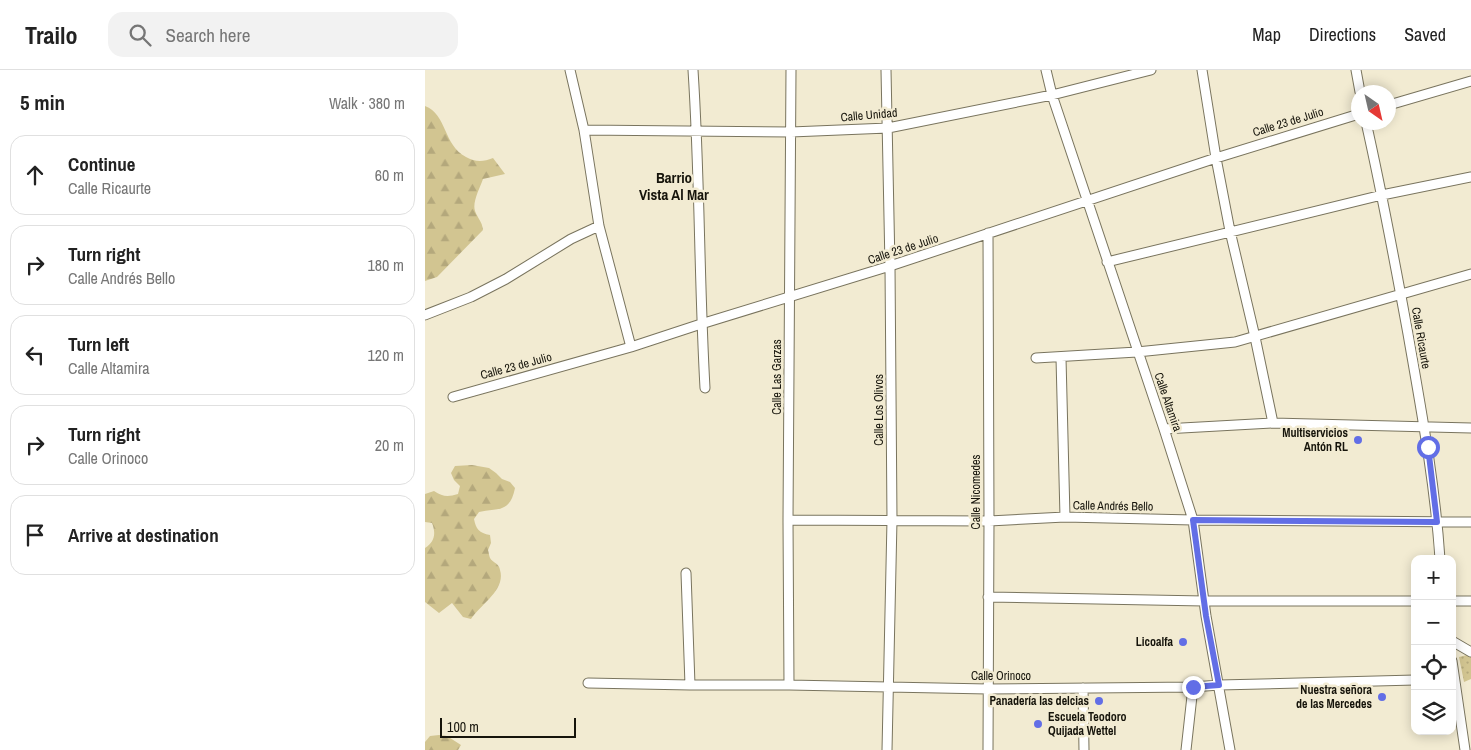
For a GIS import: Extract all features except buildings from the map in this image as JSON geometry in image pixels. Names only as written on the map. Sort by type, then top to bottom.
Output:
[{"type":"street","points":[[570,70],[584,130],[599,226],[631,347]]},
{"type":"street","points":[[693,70],[697,132],[701,324],[705,388]]},
{"type":"street","name":"Calle Las Garzas","points":[[789,685],[788,520],[791,70]]},
{"type":"street","name":"Calle Los Olivos","points":[[886,70],[891,266],[892,520],[887,750]]},
{"type":"street","name":"Calle Altamira","points":[[1046,70],[1052,94],[1193,520],[1204,601],[1230,750]]},
{"type":"street","name":"Calle Unidad","points":[[584,130],[791,132],[888,128],[1052,94],[1151,70]]},
{"type":"street","points":[[1202,70],[1230,231],[1273,422]]},
{"type":"street","points":[[1356,70],[1359,85]]},
{"type":"street","points":[[1396,103],[1471,81]]},
{"type":"street","name":"Calle 23 de Julio","points":[[453,397],[631,347],[891,266],[1216,158],[1351,116]]},
{"type":"street","name":"Calle Ricaurte","points":[[1368,130],[1382,195],[1425,427],[1440,555]]},
{"type":"street","points":[[1107,262],[1382,195],[1471,177]]},
{"type":"street","points":[[425,314],[471,296],[506,279],[571,239],[599,226]]},
{"type":"street","name":"Calle Nicomedes","points":[[988,233],[988,750]]},
{"type":"street","points":[[1036,358],[1137,352],[1235,342],[1471,274]]},
{"type":"street","points":[[1061,358],[1065,517]]},
{"type":"street","points":[[1164,428],[1273,422],[1471,428]]},
{"type":"street","name":"Calle Andrés Bello","points":[[788,520],[989,520],[1065,517],[1471,522]]},
{"type":"street","points":[[686,573],[690,686]]},
{"type":"street","points":[[988,597],[1204,601],[1411,601]]},
{"type":"street","points":[[1456,601],[1471,601]]},
{"type":"street","points":[[1456,643],[1471,652]]},
{"type":"street","name":"Calle Orinoco","points":[[588,683],[988,689],[1193,687],[1411,680]]},
{"type":"street","points":[[1186,750],[1193,687]]},
{"type":"street","points":[[1083,688],[1084,750]]},
{"type":"street","points":[[1455,690],[1465,750]]},
{"type":"green space","points":[[425,106],[432,110],[442,122],[449,138],[459,152],[476,161],[493,158],[505,174],[483,179],[478,191],[474,207],[483,230],[437,277],[425,281]]},
{"type":"green space","points":[[472,465],[489,468],[502,479],[510,482],[515,488],[510,502],[506,506],[479,512],[474,519],[479,530],[490,535],[489,556],[498,566],[501,577],[496,590],[471,619],[463,617],[452,603],[439,613],[425,602],[425,548],[433,540],[434,530],[432,523],[425,522],[425,494],[434,491],[446,496],[458,494],[460,486],[454,480],[451,473],[455,466]]},
{"type":"green space","points":[[1467,655],[1471,657],[1471,679],[1464,682],[1459,657]]},
{"type":"green space","points":[[430,736],[447,736],[461,745],[458,750],[425,750],[425,742]]},
{"type":"place","name":"Multiservicios Antón RL","points":[[1358,440]]},
{"type":"place","name":"Licoalfa","points":[[1183,642]]},
{"type":"place","name":"Nuestra señora de las Mercedes","points":[[1382,697]]},
{"type":"place","name":"Panadería las delcias","points":[[1099,701]]},
{"type":"place","name":"Escuela Teodoro Quijada Wettel","points":[[1038,724]]},
{"type":"district","name":"Barrio Vista Al Mar","points":[[674,186]]},
{"type":"route","points":[[1193,687],[1219,685],[1206,616],[1193,520],[1437,522],[1428,447]]}]
